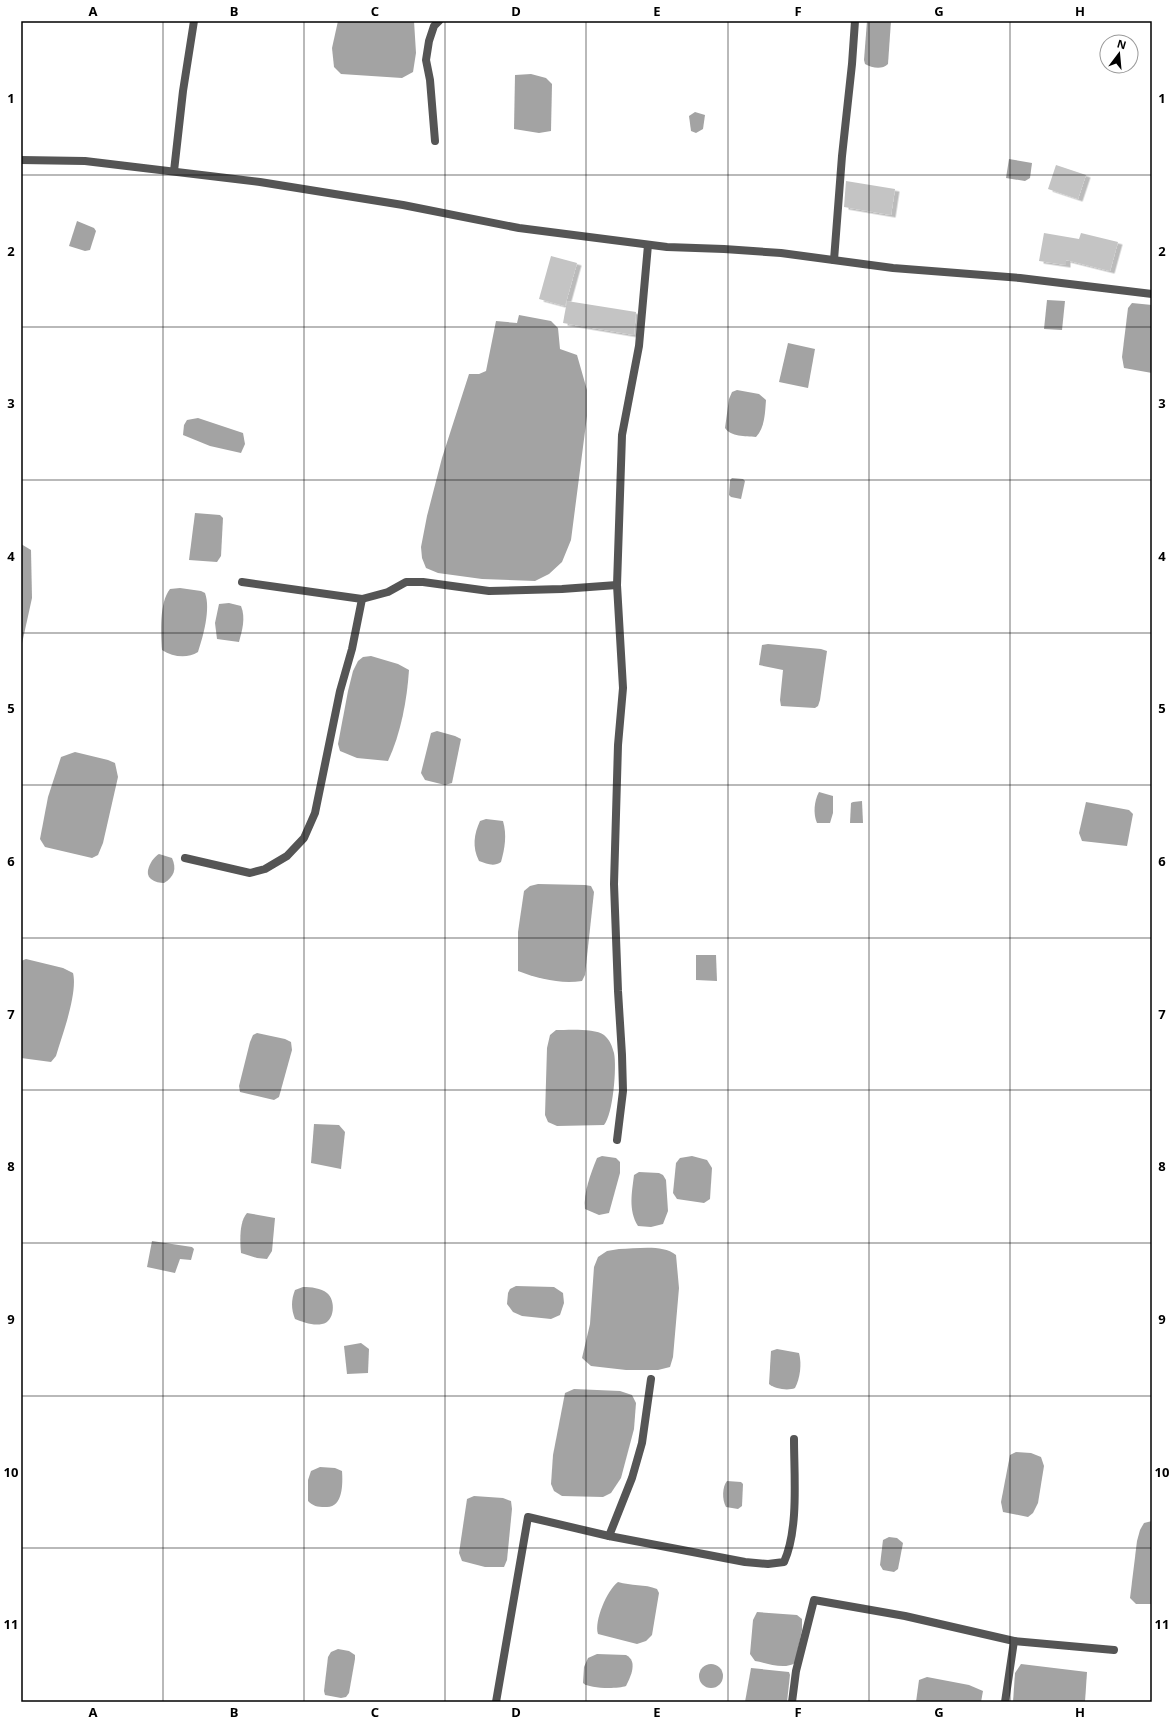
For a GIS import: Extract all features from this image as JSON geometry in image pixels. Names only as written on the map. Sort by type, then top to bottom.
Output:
[{"type":"street","points":[[174,171],[183,91],[194,21]]},
{"type":"street","points":[[435,141],[430,80],[426,60],[429,41],[434,26],[439,21]]},
{"type":"street","points":[[834,260],[855,21]]},
{"type":"street","points":[[21,160],[85,161],[260,182],[403,205],[519,228],[648,245],[667,247],[724,248],[781,253],[893,268],[1020,278],[1152,294]]},
{"type":"street","points":[[617,1140],[623,1091],[614,884],[618,746],[623,688],[617,585],[622,435],[639,346],[648,245]]},
{"type":"street","points":[[242,582],[362,599],[388,592],[406,582],[423,582],[489,591],[562,589],[617,585]]},
{"type":"street","points":[[185,858],[250,873],[265,869],[287,856],[304,838],[314,813],[340,691],[352,649],[362,599]]},
{"type":"street","points":[[609,1536],[632,1478],[642,1443],[651,1379]]},
{"type":"street","points":[[496,1702],[528,1517],[609,1536],[745,1562],[768,1564],[784,1562],[792,1536],[794,1438]]},
{"type":"street","points":[[792,1702],[796,1671],[814,1600],[912,1617],[1014,1641],[1114,1650]]},
{"type":"street","points":[[1005,1702],[1014,1641]]},
{"type":"shaded area","points":[[338,21],[414,21],[416,53],[413,72],[402,78],[341,74],[334,67],[332,48]]},
{"type":"shaded area","points":[[867,21],[891,21],[888,64],[886,66],[880,68],[871,67],[865,64]]},
{"type":"shaded area","points":[[531,74],[546,78],[552,84],[551,131],[539,133],[514,129],[515,75]]},
{"type":"shaded area","points":[[695,112],[705,115],[703,129],[696,133],[691,131],[689,116]]},
{"type":"shaded area","points":[[1009,159],[1032,163],[1030,178],[1025,181],[1006,178]]},
{"type":"shaded area","points":[[77,221],[94,228],[96,231],[90,250],[85,251],[69,246]]},
{"type":"shaded area","points":[[1047,300],[1065,301],[1062,330],[1044,329]]},
{"type":"shaded area","points":[[1132,303],[1152,305],[1152,373],[1124,368],[1122,357],[1128,308]]},
{"type":"shaded area","points":[[519,315],[551,321],[558,328],[560,349],[577,355],[587,390],[587,416],[571,540],[562,562],[549,574],[535,581],[482,579],[438,573],[426,568],[422,558],[421,547],[427,516],[442,458],[469,374],[479,374],[486,371],[496,321],[517,323]]},
{"type":"shaded area","points":[[788,343],[815,349],[808,388],[779,382]]},
{"type":"shaded area","points":[[737,390],[759,394],[766,400],[763,424],[756,437],[735,435],[725,428],[729,399],[732,392]]},
{"type":"shaded area","points":[[198,418],[243,433],[245,444],[241,453],[210,446],[183,435],[184,425],[187,420]]},
{"type":"shaded area","points":[[732,478],[743,479],[745,481],[741,499],[731,497],[729,495],[730,480]]},
{"type":"shaded area","points":[[195,513],[220,515],[223,518],[221,556],[217,562],[189,560]]},
{"type":"shaded area","points":[[21,544],[31,550],[32,598],[21,648]]},
{"type":"shaded area","points":[[180,588],[201,591],[205,593],[207,600],[207,615],[198,652],[189,656],[175,656],[162,650],[162,610],[166,595],[170,589]]},
{"type":"shaded area","points":[[229,603],[241,606],[243,624],[239,642],[217,639],[215,623],[219,604]]},
{"type":"shaded area","points":[[768,644],[821,649],[827,651],[818,706],[815,708],[781,706],[780,700],[783,670],[759,665],[762,645]]},
{"type":"shaded area","points":[[371,656],[398,664],[409,670],[403,716],[393,750],[388,761],[357,758],[340,751],[338,744],[353,671],[358,661],[363,657]]},
{"type":"shaded area","points":[[437,731],[461,739],[452,783],[445,785],[425,780],[421,773],[431,733]]},
{"type":"shaded area","points":[[75,752],[115,763],[118,777],[103,843],[98,855],[92,858],[45,847],[40,839],[48,797],[61,757]]},
{"type":"shaded area","points":[[819,792],[833,796],[833,813],[830,823],[817,823],[815,808],[816,799]]},
{"type":"shaded area","points":[[862,801],[863,823],[850,823],[851,803]]},
{"type":"shaded area","points":[[1086,802],[1129,810],[1133,814],[1127,846],[1082,841],[1079,833]]},
{"type":"shaded area","points":[[486,819],[503,821],[505,836],[504,852],[501,862],[498,864],[493,865],[479,861],[475,851],[475,836],[478,826],[480,821]]},
{"type":"shaded area","points":[[159,854],[172,858],[174,862],[174,872],[164,883],[151,879],[148,873],[151,862]]},
{"type":"shaded area","points":[[538,884],[585,885],[591,886],[594,892],[585,975],[582,981],[566,982],[550,980],[518,971],[518,932],[524,891],[530,886]]},
{"type":"shaded area","points":[[696,955],[716,955],[717,981],[696,980]]},
{"type":"shaded area","points":[[26,959],[63,968],[73,973],[73,992],[69,1014],[56,1056],[51,1062],[21,1058],[21,961]]},
{"type":"shaded area","points":[[556,1030],[594,1031],[604,1035],[608,1039],[614,1053],[615,1079],[610,1112],[604,1125],[557,1126],[548,1122],[545,1115],[547,1048],[550,1035]]},
{"type":"shaded area","points":[[257,1033],[285,1039],[291,1042],[292,1050],[279,1097],[274,1100],[240,1092],[239,1086],[250,1042],[253,1035]]},
{"type":"shaded area","points":[[314,1124],[339,1125],[345,1132],[341,1169],[311,1163]]},
{"type":"shaded area","points":[[602,1156],[616,1158],[620,1162],[620,1173],[609,1213],[599,1215],[585,1209],[585,1196],[597,1158]]},
{"type":"shaded area","points":[[692,1156],[707,1160],[712,1168],[710,1199],[704,1203],[677,1199],[673,1193],[676,1163],[680,1158]]},
{"type":"shaded area","points":[[639,1172],[659,1173],[663,1175],[666,1180],[668,1211],[663,1224],[651,1227],[638,1226],[635,1220],[632,1207],[632,1194],[634,1175]]},
{"type":"shaded area","points":[[247,1213],[275,1218],[272,1251],[267,1259],[257,1258],[241,1253],[241,1226]]},
{"type":"shaded area","points":[[152,1241],[192,1247],[194,1249],[191,1260],[180,1259],[175,1273],[147,1267]]},
{"type":"shaded area","points":[[657,1248],[664,1249],[676,1255],[679,1288],[673,1357],[670,1367],[658,1370],[626,1370],[591,1366],[582,1358],[590,1324],[594,1267],[598,1257],[607,1251],[619,1249]]},
{"type":"shaded area","points":[[516,1286],[554,1287],[563,1293],[564,1303],[560,1315],[551,1319],[522,1316],[513,1312],[507,1304],[508,1293],[510,1289]]},
{"type":"shaded area","points":[[303,1287],[325,1291],[330,1296],[333,1310],[330,1319],[326,1322],[322,1324],[315,1324],[295,1319],[292,1308],[293,1297],[295,1290]]},
{"type":"shaded area","points":[[361,1343],[369,1349],[368,1373],[347,1374],[344,1346]]},
{"type":"shaded area","points":[[777,1349],[799,1353],[800,1371],[795,1388],[782,1389],[769,1384],[771,1351]]},
{"type":"shaded area","points":[[574,1389],[620,1391],[632,1395],[636,1403],[634,1429],[621,1478],[611,1493],[603,1497],[562,1496],[554,1491],[551,1484],[553,1455],[565,1393]]},
{"type":"shaded area","points":[[1016,1452],[1031,1453],[1041,1457],[1044,1466],[1038,1503],[1033,1513],[1028,1517],[1003,1512],[1001,1502],[1010,1455]]},
{"type":"shaded area","points":[[320,1467],[335,1468],[342,1471],[341,1495],[339,1500],[331,1507],[317,1506],[308,1501],[308,1480],[311,1471]]},
{"type":"shaded area","points":[[727,1481],[741,1482],[743,1484],[742,1506],[738,1509],[726,1507],[723,1497],[723,1490]]},
{"type":"shaded area","points":[[474,1496],[503,1498],[511,1501],[512,1509],[507,1560],[504,1567],[485,1567],[462,1561],[459,1553],[467,1499]]},
{"type":"shaded area","points":[[1152,1521],[1152,1604],[1136,1604],[1130,1598],[1137,1541],[1144,1523]]},
{"type":"shaded area","points":[[889,1537],[897,1538],[903,1543],[898,1569],[894,1572],[883,1570],[880,1565],[883,1540]]},
{"type":"shaded area","points":[[618,1582],[652,1587],[657,1589],[659,1593],[652,1635],[646,1641],[637,1644],[598,1634],[597,1628],[602,1606]]},
{"type":"shaded area","points":[[757,1612],[797,1615],[802,1619],[802,1630],[795,1663],[781,1666],[755,1661],[750,1654],[753,1620]]},
{"type":"shaded area","points":[[338,1649],[349,1651],[355,1655],[349,1693],[346,1697],[341,1698],[325,1695],[324,1691],[328,1657],[331,1652]]},
{"type":"shaded area","points":[[597,1654],[626,1655],[630,1658],[633,1665],[630,1678],[626,1686],[604,1688],[586,1685],[583,1683],[584,1667],[588,1658]]},
{"type":"shaded area","points":[[711,1664],[716,1665],[722,1671],[722,1681],[716,1687],[711,1688],[706,1687],[700,1681],[699,1676],[700,1671],[706,1665]]},
{"type":"shaded area","points":[[1021,1664],[1087,1672],[1085,1702],[1013,1702],[1015,1673]]},
{"type":"shaded area","points":[[751,1668],[789,1672],[787,1702],[745,1702]]},
{"type":"shaded area","points":[[927,1677],[969,1685],[983,1691],[981,1702],[916,1702],[919,1680]]},
{"type":"building","points":[[1056,165],[1086,175],[1078,199],[1048,189]]},
{"type":"building","points":[[846,181],[895,189],[891,215],[844,207]]},
{"type":"building","points":[[1044,233],[1079,239],[1081,233],[1118,242],[1110,271],[1066,260],[1066,265],[1039,261]]},
{"type":"building","points":[[551,256],[577,263],[565,306],[539,299]]},
{"type":"building","points":[[567,301],[636,312],[634,335],[563,323]]}]
